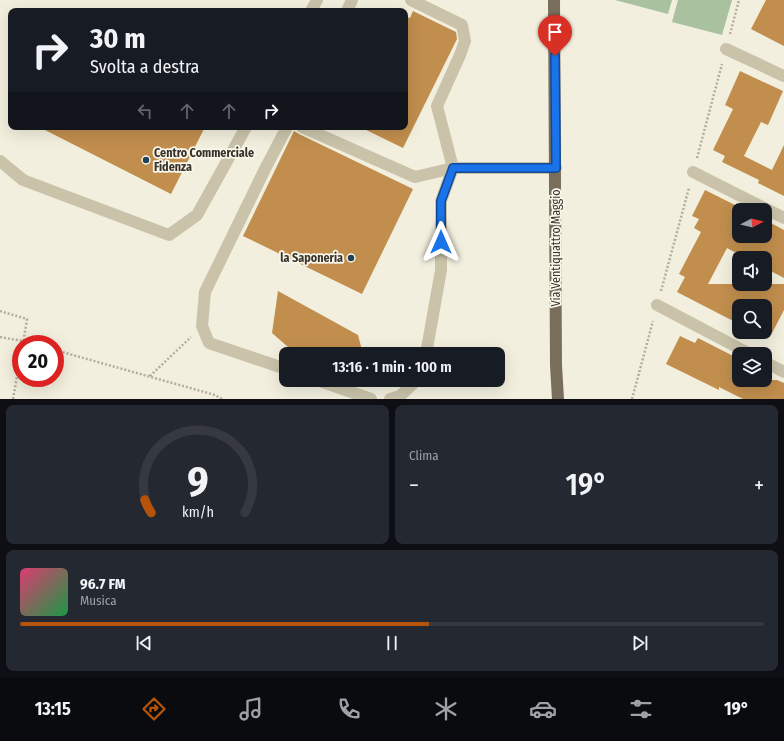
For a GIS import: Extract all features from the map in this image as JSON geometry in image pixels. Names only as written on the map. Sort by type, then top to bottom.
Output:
[{"type":"main road","name":"Via Ventiquattro Maggio","points":[[554,0],[556,365],[558,399]]},
{"type":"street","points":[[411,0],[462,25],[464,41],[460,55],[437,106],[453,168],[441,201],[441,270],[427,347]]},
{"type":"street","points":[[726,49],[784,76]]},
{"type":"street","points":[[0,161],[23,180],[169,235],[197,215],[244,130]]},
{"type":"street","points":[[279,367],[209,343],[202,326],[205,292],[285,130]]},
{"type":"street","points":[[309,130],[415,177],[453,168],[556,168]]},
{"type":"street","points":[[693,172],[784,218]]},
{"type":"street","points":[[657,305],[737,347]]},
{"type":"street","points":[[772,366],[784,372]]},
{"type":"street","points":[[337,387],[371,399]]},
{"type":"street","points":[[390,399],[400,396],[410,387]]},
{"type":"path","points":[[632,399],[739,0]]},
{"type":"path","points":[[0,311],[27,319],[24,335]]},
{"type":"path","points":[[149,377],[202,326]]},
{"type":"path","points":[[0,337],[12,340]]},
{"type":"path","points":[[64,353],[215,395],[222,399]]},
{"type":"path","points":[[13,399],[15,387]]},
{"type":"green space","points":[[615,0],[672,0],[668,14]]},
{"type":"green space","points":[[678,0],[732,0],[722,35],[672,22]]},
{"type":"building","points":[[766,0],[784,0],[784,46],[751,29]]},
{"type":"building","points":[[413,11],[456,32],[457,39],[403,148],[366,130],[408,130],[408,17],[410,18]]},
{"type":"building","points":[[740,71],[783,91],[768,125],[761,122],[744,156],[772,170],[784,145],[784,196],[758,183],[759,180],[722,162],[725,156],[713,150],[733,109],[725,105]]},
{"type":"building","name":"Centro Commerciale Fidenza","points":[[45,130],[203,130],[171,194]]},
{"type":"building","points":[[294,131],[413,189],[362,294],[243,236]]},
{"type":"building","points":[[705,190],[732,204],[732,243],[772,243],[772,224],[784,230],[784,278],[772,272],[772,251],[732,251],[727,248],[708,284],[732,284],[732,291],[772,291],[772,284],[784,284],[784,310],[772,333],[772,299],[732,299],[732,320],[677,292],[685,277],[679,274],[701,232],[694,228],[699,219],[692,216]]},
{"type":"building","points":[[278,291],[358,335],[361,347],[288,347],[272,333]]},
{"type":"building","points":[[680,336],[695,343],[698,338],[732,355],[732,387],[772,387],[772,380],[777,380],[784,383],[784,399],[743,399],[719,387],[719,390],[666,364]]},
{"type":"place","name":"Centro Commerciale Fidenza","points":[[146,160]]},
{"type":"place","name":"la Saponeria","points":[[351,258]]},
{"type":"route","points":[[441,242],[441,201],[453,168],[556,168],[555,56]]}]
